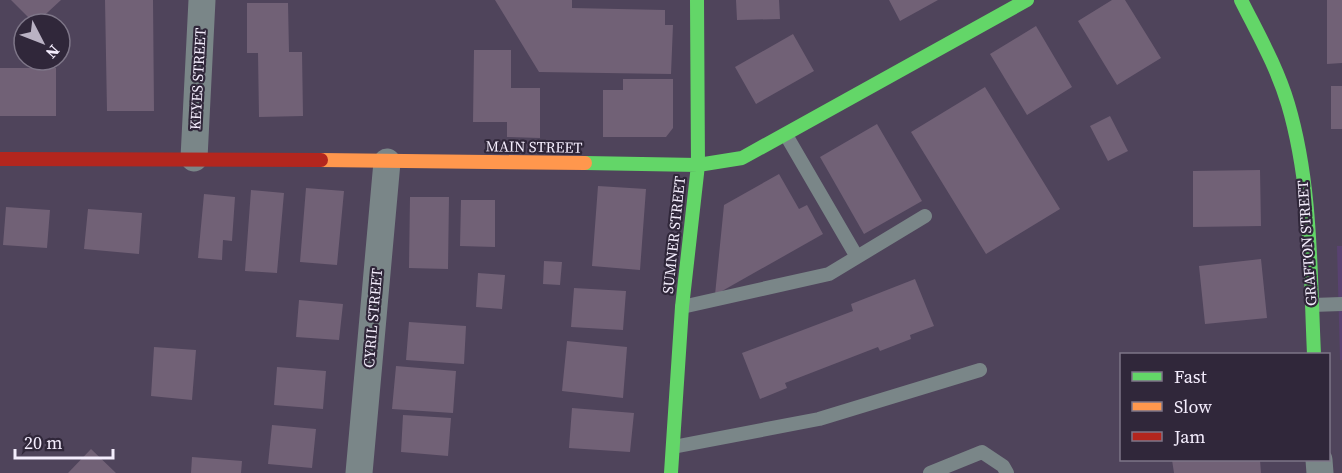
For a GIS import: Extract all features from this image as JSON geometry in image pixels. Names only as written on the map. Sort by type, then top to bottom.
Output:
[{"type":"street","name":"KEYES STREET","points":[[194,158],[202,0]]},
{"type":"street","name":"SUMNER STREET","points":[[671,473],[682,308],[698,165],[697,0]]},
{"type":"street","name":"MAIN STREET","points":[[0,159],[194,158],[698,165],[742,158],[1027,0]]},
{"type":"street","name":"GRAFTON STREET","points":[[1241,0],[1276,70],[1295,130],[1306,201],[1314,353]]},
{"type":"street","name":"CYRIL STREET","points":[[359,473],[387,162]]},
{"type":"lane","points":[[786,135],[857,257]]},
{"type":"lane","points":[[682,308],[829,274],[925,216]]},
{"type":"lane","points":[[1311,305],[1342,304]]},
{"type":"lane","points":[[673,447],[819,419],[980,370]]},
{"type":"lane","points":[[930,473],[982,452],[1003,466],[1007,473]]},
{"type":"shaded area","points":[[1337,246],[1342,246],[1342,360],[1340,360]]},
{"type":"building","points":[[11,0],[61,0],[48,12],[23,12]]},
{"type":"building","points":[[105,0],[153,0],[154,111],[107,111]]},
{"type":"building","points":[[495,0],[572,0],[572,8],[665,10],[665,25],[673,25],[671,74],[539,72]]},
{"type":"building","points":[[736,0],[779,0],[780,19],[737,20]]},
{"type":"building","points":[[889,0],[938,0],[900,21]]},
{"type":"building","points":[[1112,0],[1125,0],[1161,58],[1117,85],[1078,21]]},
{"type":"building","points":[[1327,0],[1342,0],[1342,63],[1327,64]]},
{"type":"building","points":[[247,3],[288,3],[289,52],[302,52],[303,116],[259,117],[258,53],[247,53]]},
{"type":"building","points":[[1036,26],[1072,87],[1027,115],[990,54]]},
{"type":"building","points":[[793,34],[814,71],[756,104],[735,67]]},
{"type":"building","points":[[474,50],[511,50],[511,88],[540,88],[540,138],[507,137],[507,122],[473,122]]},
{"type":"building","points":[[0,68],[12,68],[12,72],[56,72],[56,116],[0,116]]},
{"type":"building","points":[[623,79],[673,79],[673,128],[666,137],[603,137],[603,90],[623,90]]},
{"type":"building","points":[[1331,86],[1342,86],[1342,129],[1331,129]]},
{"type":"building","points":[[985,87],[1060,209],[986,254],[911,132]]},
{"type":"building","points":[[1110,116],[1128,151],[1108,161],[1090,126]]},
{"type":"building","points":[[877,124],[922,201],[864,234],[820,157]]},
{"type":"building","points":[[1260,170],[1261,226],[1193,227],[1193,171]]},
{"type":"building","points":[[779,174],[799,209],[807,205],[823,234],[715,295],[724,205]]},
{"type":"building","points":[[598,186],[646,189],[640,270],[592,266]]},
{"type":"building","points":[[306,188],[344,191],[337,265],[300,262]]},
{"type":"building","points":[[251,190],[284,193],[277,273],[245,271]]},
{"type":"building","points":[[204,194],[235,197],[232,241],[223,240],[222,260],[198,258]]},
{"type":"building","points":[[410,197],[449,197],[448,269],[409,268]]},
{"type":"building","points":[[461,200],[495,200],[495,247],[460,246]]},
{"type":"building","points":[[6,207],[50,210],[47,248],[3,245]]},
{"type":"building","points":[[88,209],[142,213],[139,254],[84,249]]},
{"type":"building","points":[[1261,259],[1267,318],[1205,324],[1199,266]]},
{"type":"building","points":[[544,261],[562,262],[560,285],[543,284]]},
{"type":"building","points":[[478,273],[505,275],[502,309],[476,307]]},
{"type":"building","points":[[915,279],[934,326],[910,335],[911,339],[880,351],[878,347],[785,383],[787,388],[760,399],[742,353],[853,311],[851,304]]},
{"type":"building","points":[[574,288],[626,291],[623,330],[571,327]]},
{"type":"building","points":[[299,300],[343,304],[339,340],[296,337]]},
{"type":"building","points":[[409,322],[466,326],[464,364],[406,360]]},
{"type":"building","points":[[567,341],[627,347],[623,398],[562,391]]},
{"type":"building","points":[[154,347],[196,350],[192,400],[151,396]]},
{"type":"building","points":[[396,366],[456,371],[453,413],[392,409]]},
{"type":"building","points":[[277,367],[326,371],[323,409],[274,405]]},
{"type":"building","points":[[572,408],[634,413],[630,452],[569,448]]},
{"type":"building","points":[[403,415],[451,418],[448,456],[401,452]]},
{"type":"building","points":[[272,425],[316,429],[312,468],[268,464]]},
{"type":"building","points":[[91,449],[116,473],[68,473]]},
{"type":"building","points":[[192,457],[242,461],[241,473],[191,473]]},
{"type":"building","points":[[1172,461],[1260,461],[1261,473],[1174,473]]},
{"type":"traffic: fast","points":[[671,473],[682,307],[698,165],[697,0]]},
{"type":"traffic: fast","points":[[585,163],[698,165],[742,158],[1027,0]]},
{"type":"traffic: fast","points":[[1241,0],[1278,77],[1296,135],[1306,197],[1314,353]]},
{"type":"traffic: slow","points":[[321,160],[585,163]]},
{"type":"traffic: jam","points":[[0,159],[321,160]]}]
